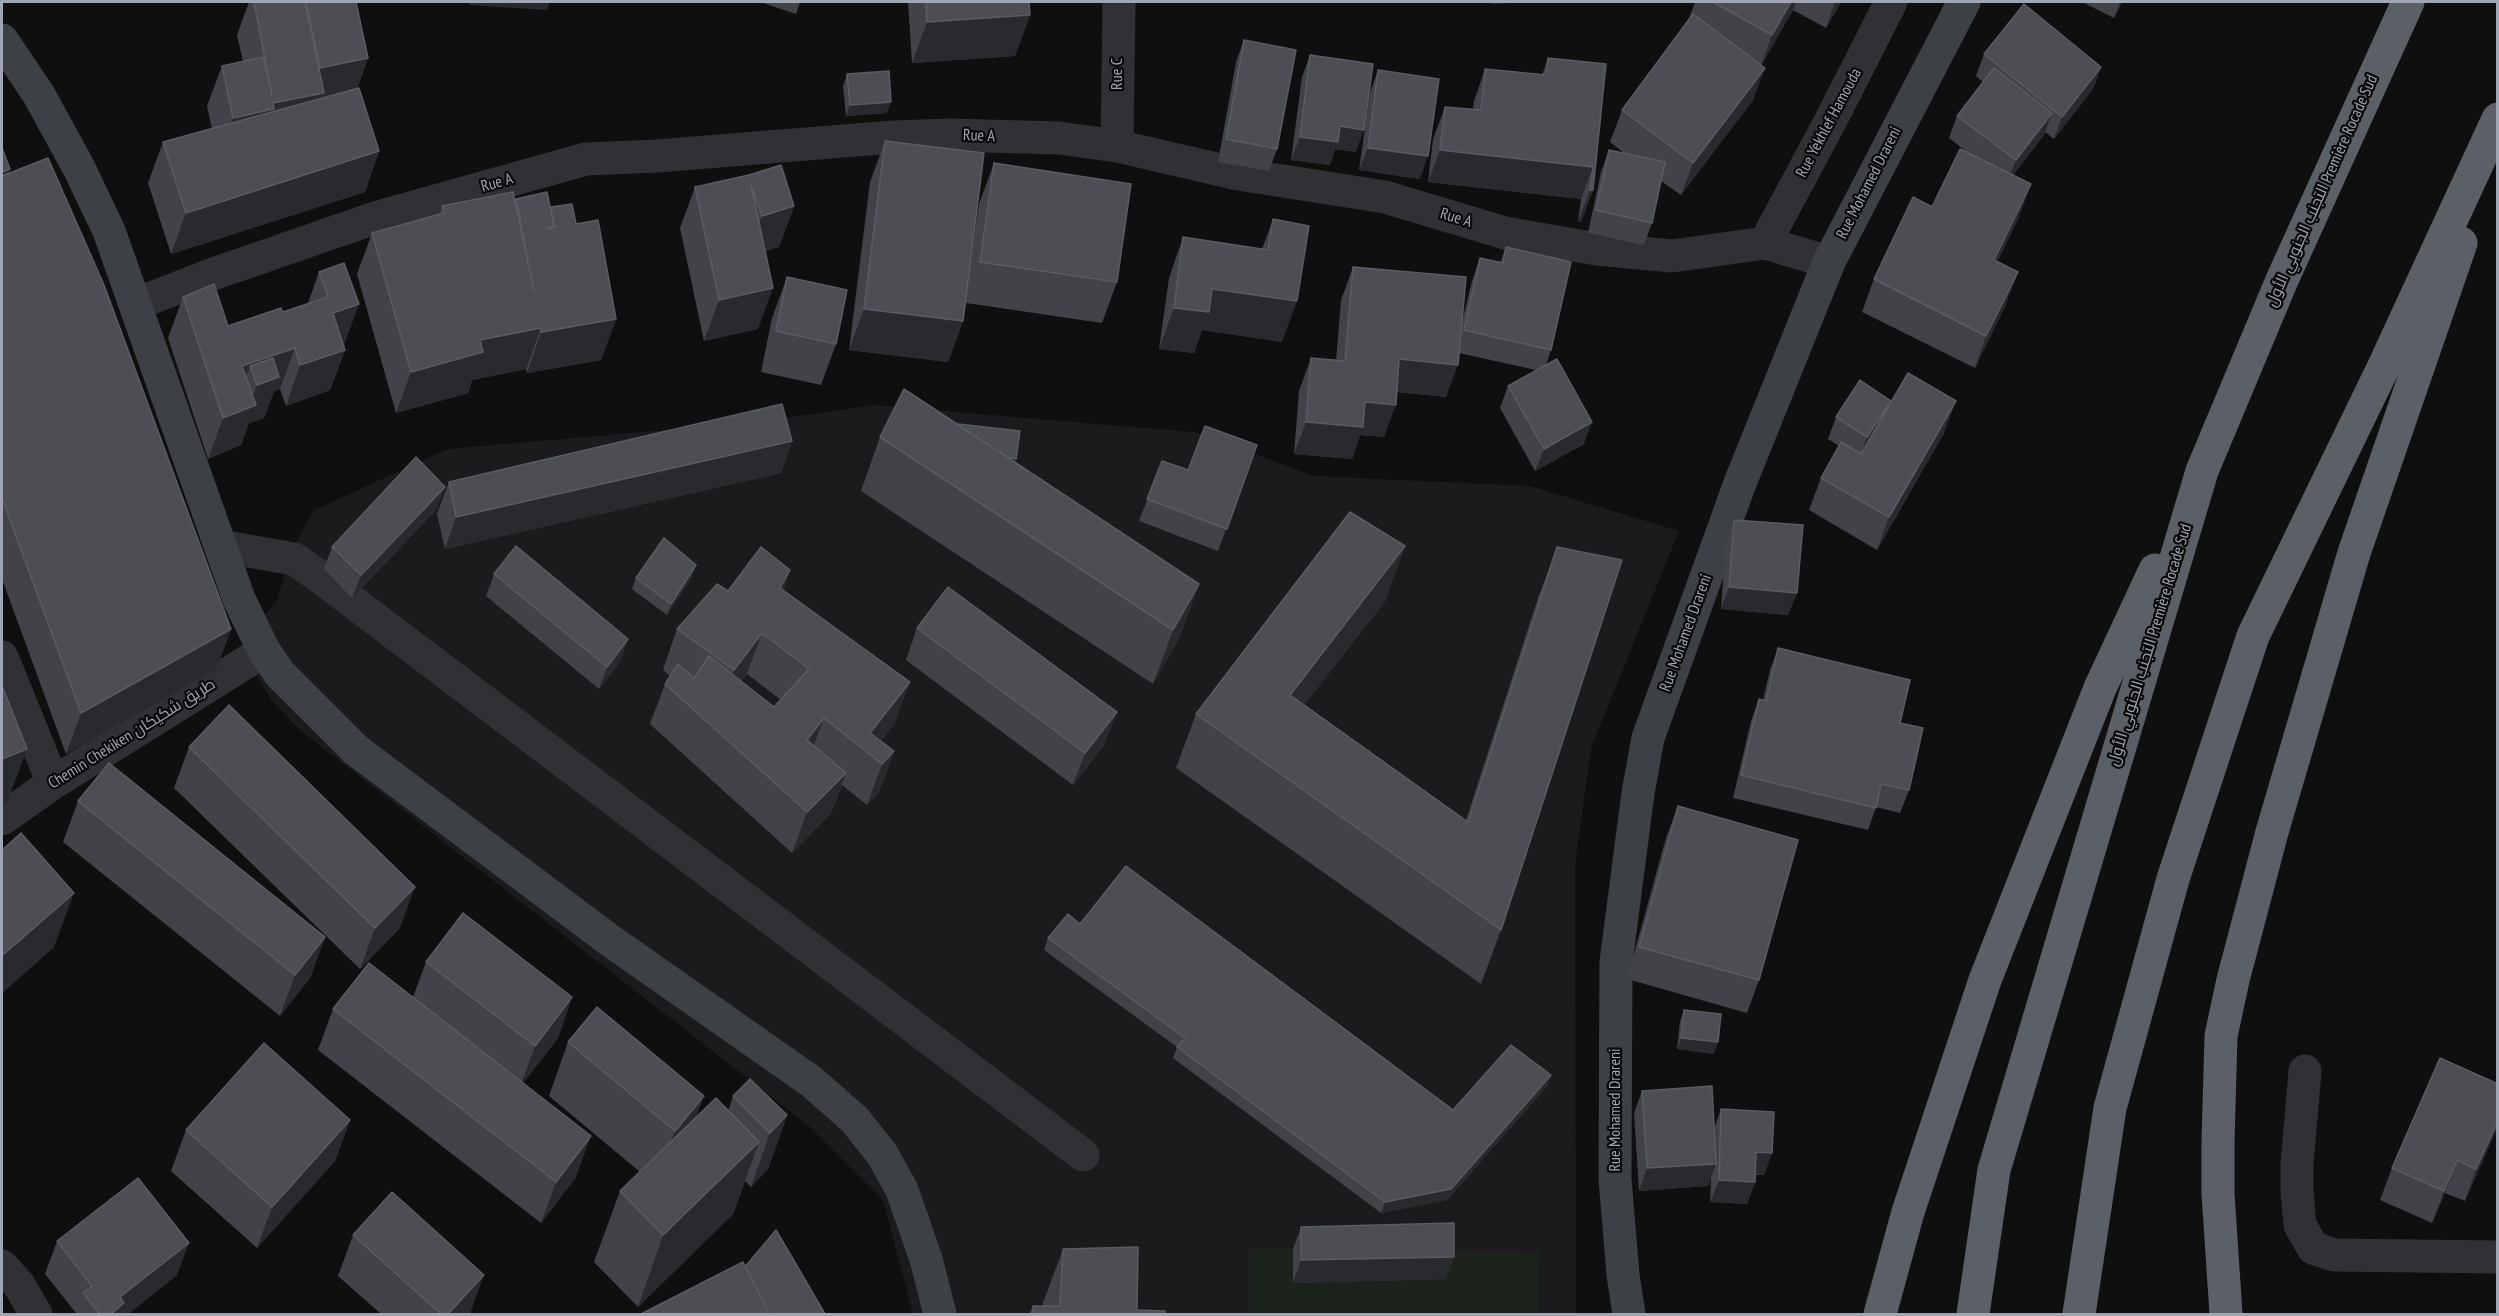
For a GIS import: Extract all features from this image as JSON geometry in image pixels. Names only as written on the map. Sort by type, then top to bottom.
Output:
[{"type":"highway","name":"التجنب الجنوبي الأول Première Rocade Sud","points":[[1973,1314],[1994,1170],[2202,471],[2287,270],[2408,2]]},
{"type":"highway","points":[[2079,1314],[2110,1108],[2173,879],[2253,636],[2384,366],[2498,119]]},
{"type":"highway","points":[[2226,1314],[2218,1193],[2218,1142],[2221,1036],[2232,980],[2275,820],[2354,553],[2498,137]]},
{"type":"highway","points":[[1880,1314],[1908,1212],[1985,980],[2100,688],[2202,471]]},
{"type":"street","name":"Rue C","points":[[1117,146],[1119,2]]},
{"type":"street","name":"Rue Yekhlef Hamouda","points":[[1765,243],[1891,2]]},
{"type":"street","name":"Rue Mohamed Drareni","points":[[1629,1314],[1623,1275],[1615,1179],[1616,962],[1638,793],[1648,738],[1740,483],[1829,262],[1964,2]]},
{"type":"street","points":[[2,40],[39,95],[80,168],[109,231],[239,599],[264,651],[280,674],[356,750],[609,939],[812,1082],[855,1120],[882,1154],[902,1190],[926,1259],[940,1314]]},
{"type":"street","name":"Rue A","points":[[136,303],[213,273],[375,218],[586,159],[950,135],[1059,138],[1117,146],[1238,174],[1384,197],[1505,233],[1597,249],[1672,256],[1765,243],[1829,262]]},
{"type":"street","points":[[220,546],[294,559],[316,574],[1083,1155]]},
{"type":"street","name":"Chemin Chekiken طريق شكيكان","points":[[2,819],[53,783],[264,651]]},
{"type":"street","points":[[2,657],[53,783]]},
{"type":"street","points":[[2306,1071],[2297,1164],[2297,1190],[2300,1225],[2313,1248],[2334,1255],[2498,1257]]},
{"type":"street","points":[[2,1266],[19,1285],[36,1314]]},
{"type":"shaded area","points":[[873,405],[1194,432],[1315,476],[1530,486],[1679,531],[1591,748],[1575,865],[1576,1314],[913,1314],[883,1200],[810,1127],[296,727],[269,697],[240,646],[277,600],[292,550],[314,510],[448,449],[757,422]]},
{"type":"shaded area","points":[[1249,1247],[1539,1252],[1538,1314],[1249,1314]]},
{"type":"building","points":[[254,2],[305,2],[324,93],[273,103],[274,109],[233,118],[222,66],[263,57],[272,95]]},
{"type":"building","points":[[306,2],[356,2],[368,58],[320,68]]},
{"type":"building","points":[[926,2],[1029,2],[1030,15],[927,22]]},
{"type":"building","points":[[1713,2],[1791,2],[1772,35]]},
{"type":"building","points":[[2024,4],[2101,67],[2062,117],[1984,54]]},
{"type":"building","points":[[1693,14],[1765,68],[1693,163],[1622,110]]},
{"type":"building","points":[[1244,40],[1296,50],[1277,149],[1226,139]]},
{"type":"building","points":[[1310,55],[1373,64],[1364,130],[1340,126],[1338,142],[1300,137]]},
{"type":"building","points":[[1548,58],[1606,64],[1593,190],[1590,190],[1593,167],[1440,150],[1445,107],[1481,110],[1485,69],[1546,75]]},
{"type":"building","points":[[1994,68],[2052,113],[2016,160],[1957,116]]},
{"type":"building","points":[[1378,70],[1439,79],[1428,156],[1368,148]]},
{"type":"building","points":[[889,71],[891,102],[850,105],[847,74]]},
{"type":"building","points":[[359,88],[379,151],[186,213],[163,142]]},
{"type":"building","points":[[885,141],[984,153],[963,321],[864,309]]},
{"type":"building","points":[[2,148],[10,169],[2,172]]},
{"type":"building","points":[[1960,149],[2031,184],[1994,260],[2018,272],[1986,336],[1874,279],[1913,197],[1932,207]]},
{"type":"building","points":[[1609,150],[1665,162],[1652,223],[1596,210]]},
{"type":"building","points":[[48,158],[104,285],[231,629],[81,713],[2,498],[2,176]]},
{"type":"building","points":[[994,163],[1131,184],[1117,282],[980,262]]},
{"type":"building","points":[[781,165],[794,206],[762,216],[751,185],[773,288],[719,300],[695,187]]},
{"type":"building","points":[[513,192],[534,291],[516,199],[547,192],[554,226],[547,229],[555,227],[551,207],[572,204],[576,224],[598,220],[616,319],[541,332],[541,328],[480,340],[483,352],[411,372],[372,233],[444,213],[442,206]]},
{"type":"building","points":[[1273,219],[1309,226],[1297,301],[1212,289],[1209,312],[1174,308],[1183,237],[1268,250]]},
{"type":"building","points":[[1506,247],[1571,262],[1551,350],[1464,330],[1480,258],[1503,263]]},
{"type":"building","points":[[344,263],[359,304],[333,313],[345,350],[300,365],[295,348],[242,366],[256,405],[223,418],[183,297],[214,284],[228,326],[281,308],[283,312],[328,297],[319,272]]},
{"type":"building","points":[[1353,267],[1466,277],[1458,365],[1399,359],[1396,405],[1365,402],[1363,427],[1306,422],[1311,358],[1345,361]]},
{"type":"building","points":[[787,277],[847,290],[836,344],[776,331]]},
{"type":"building","points":[[273,358],[279,377],[257,385],[250,366]]},
{"type":"building","points":[[1557,359],[1592,422],[1544,449],[1508,386]]},
{"type":"building","points":[[1908,373],[1956,401],[1889,517],[1821,478],[1841,442],[1861,454]]},
{"type":"building","points":[[1860,380],[1891,401],[1867,437],[1836,417]]},
{"type":"building","points":[[904,389],[1199,584],[1173,630],[880,437]]},
{"type":"building","points":[[782,404],[792,441],[456,517],[449,482]]},
{"type":"building","points":[[958,424],[1020,431],[1016,459],[1007,457]]},
{"type":"building","points":[[1205,426],[1257,445],[1227,529],[1147,499],[1162,461],[1188,470]]},
{"type":"building","points":[[416,457],[445,487],[361,575],[332,547]]},
{"type":"building","points":[[1350,512],[1405,546],[1290,695],[1468,822],[1557,547],[1622,560],[1501,930],[1196,714]]},
{"type":"building","points":[[1734,520],[1803,525],[1797,593],[1729,587]]},
{"type":"building","points":[[664,538],[696,565],[671,604],[636,578]]},
{"type":"building","points":[[516,546],[628,639],[607,667],[494,574]]},
{"type":"building","points":[[761,547],[790,570],[780,588],[910,682],[870,733],[894,751],[882,764],[824,718],[807,740],[846,773],[807,812],[665,684],[678,664],[694,678],[709,656],[774,707],[809,669],[762,633],[734,670],[677,629],[717,584],[728,591]]},
{"type":"building","points":[[948,587],[1117,712],[1085,753],[917,628]]},
{"type":"building","points":[[1778,648],[1910,680],[1900,723],[1923,728],[1909,790],[1881,784],[1876,808],[1741,775],[1759,699],[1766,701]]},
{"type":"building","points":[[2,686],[27,749],[2,759]]},
{"type":"building","points":[[229,705],[415,887],[375,928],[189,747]]},
{"type":"building","points":[[109,763],[325,937],[295,975],[78,801]]},
{"type":"building","points":[[1678,806],[1798,840],[1759,980],[1639,947]]},
{"type":"building","points":[[21,833],[74,893],[4,954],[2,951],[2,850]]},
{"type":"building","points":[[1126,866],[1453,1110],[1511,1045],[1551,1075],[1451,1189],[1385,1202],[1177,1047],[1185,1038],[1048,938],[1068,914],[1080,924]]},
{"type":"building","points":[[463,913],[572,997],[535,1046],[426,962]]},
{"type":"building","points":[[369,963],[591,1136],[556,1182],[333,1009]]},
{"type":"building","points":[[597,1007],[704,1096],[675,1131],[568,1042]]},
{"type":"building","points":[[1684,1010],[1721,1014],[1718,1042],[1681,1038]]},
{"type":"building","points":[[264,1043],[350,1120],[272,1207],[186,1130]]},
{"type":"building","points":[[2440,1058],[2498,1084],[2498,1121],[2476,1169],[2457,1160],[2444,1191],[2392,1168]]},
{"type":"building","points":[[750,1079],[787,1115],[770,1133],[733,1096]]},
{"type":"building","points":[[1712,1086],[1716,1164],[1647,1168],[1642,1091]]},
{"type":"building","points":[[716,1098],[759,1142],[663,1235],[620,1191]]},
{"type":"building","points":[[1721,1109],[1774,1112],[1772,1153],[1756,1152],[1755,1182],[1719,1180]]},
{"type":"building","points":[[138,1178],[189,1243],[120,1297],[124,1303],[111,1314],[100,1314],[83,1293],[92,1286],[57,1241]]},
{"type":"building","points":[[392,1192],[484,1275],[448,1314],[441,1314],[353,1235]]},
{"type":"building","points":[[1454,1223],[1454,1257],[1301,1260],[1301,1227]]},
{"type":"building","points":[[776,1230],[825,1314],[770,1314],[745,1267]]},
{"type":"building","points":[[1138,1247],[1137,1310],[1165,1311],[1165,1314],[1033,1314],[1033,1306],[1060,1306],[1063,1249]]},
{"type":"building","points":[[743,1262],[770,1314],[641,1314]]}]
